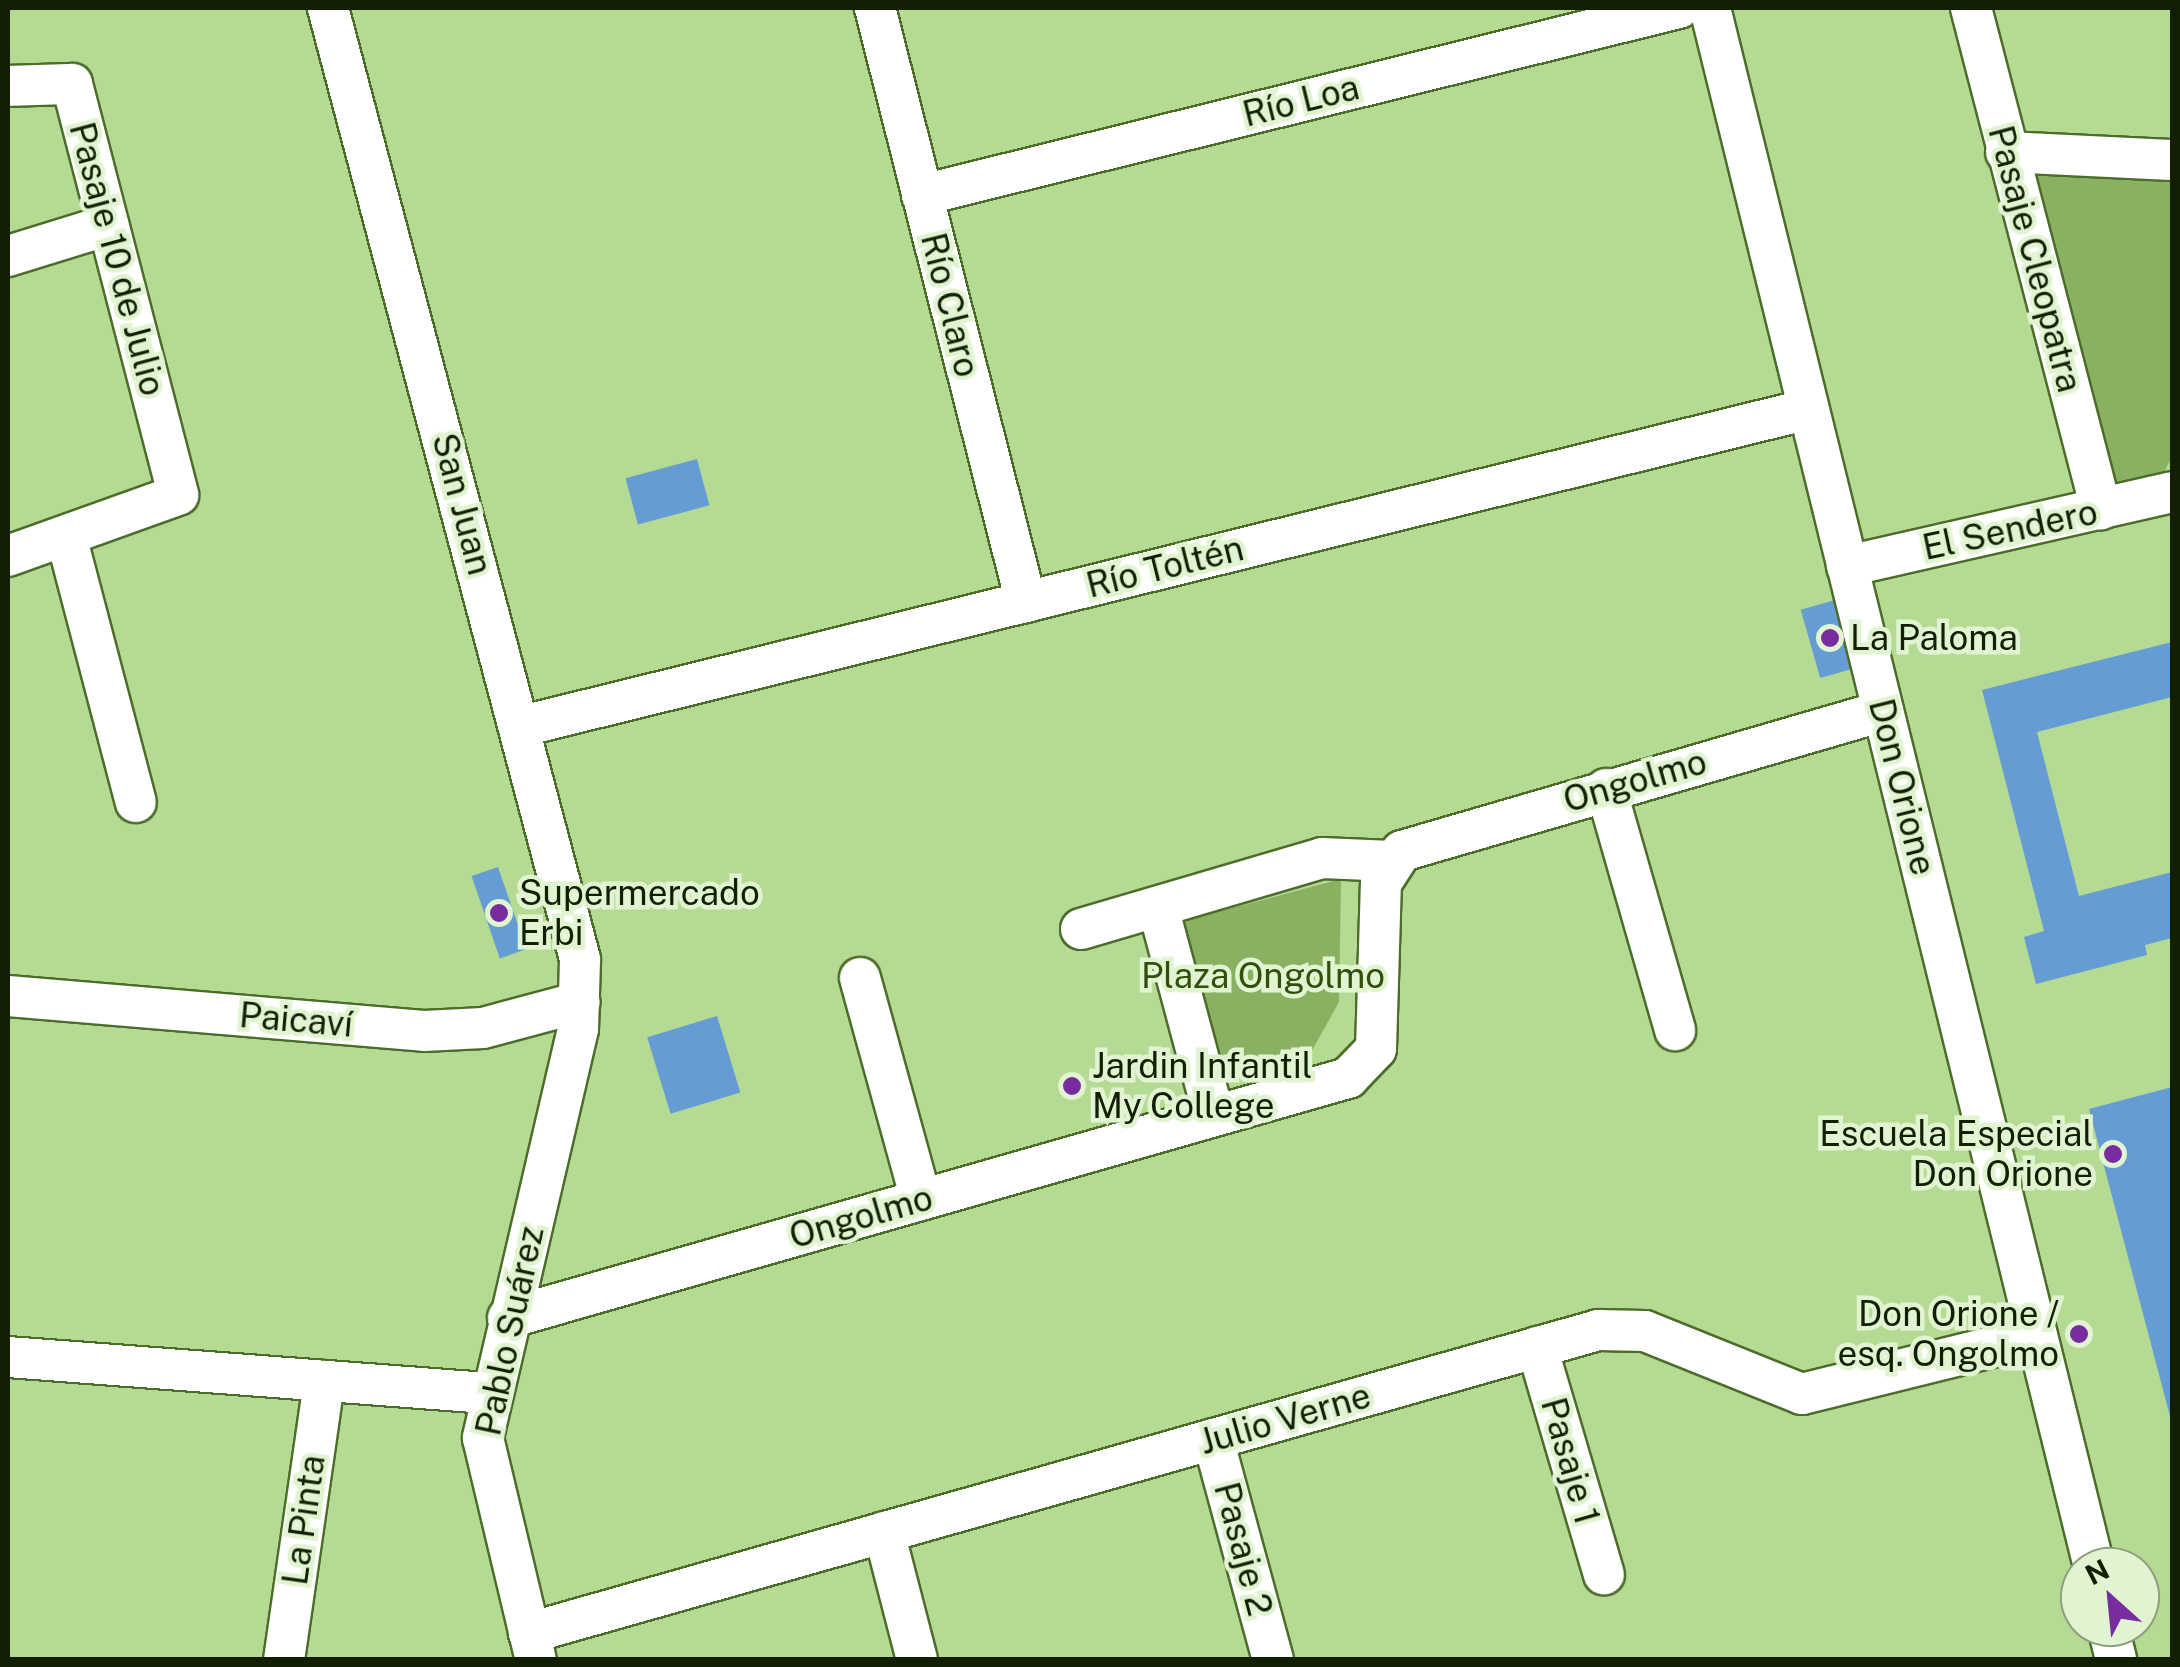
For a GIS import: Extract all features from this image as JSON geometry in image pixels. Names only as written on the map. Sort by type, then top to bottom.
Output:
[{"type":"street","name":"San Juan","points":[[328,8],[576,932],[580,1002]]},
{"type":"street","name":"Río Claro","points":[[875,8],[1026,602]]},
{"type":"street","name":"Río Loa","points":[[922,196],[1679,8]]},
{"type":"street","name":"Don Orione","points":[[1710,8],[2089,1547]]},
{"type":"street","name":"Pasaje Cleopatra","points":[[1971,8],[2101,509]]},
{"type":"street","name":"Pasaje 10 de Julio","points":[[8,86],[72,84],[178,495],[66,536]]},
{"type":"street","points":[[2006,152],[2172,160]]},
{"type":"street","points":[[8,256],[108,224]]},
{"type":"street","name":"Río Toltén","points":[[522,726],[1809,408]]},
{"type":"street","name":"El Sendero","points":[[1847,566],[2172,492]]},
{"type":"street","points":[[8,556],[66,536],[136,802]]},
{"type":"street","name":"Ongolmo","points":[[508,1318],[1348,1078],[1370,1059],[1380,1026],[1380,896],[1392,861],[1414,843],[1883,712]]},
{"type":"street","points":[[1606,789],[1675,1030]]},
{"type":"street","points":[[1081,929],[1338,854],[1392,861]]},
{"type":"street","points":[[1158,907],[1214,1116]]},
{"type":"street","points":[[860,978],[921,1200]]},
{"type":"street","name":"Paicaví","points":[[8,996],[424,1031],[483,1028],[580,1002]]},
{"type":"street","name":"Pablo Suárez","points":[[533,1646],[486,1464],[490,1394],[580,1002]]},
{"type":"street","name":"Julio Verne","points":[[533,1646],[884,1532],[1537,1348],[1629,1328],[1802,1394],[2036,1336]]},
{"type":"street","name":"Pasaje 1","points":[[1537,1348],[1604,1574]]},
{"type":"street","points":[[8,1357],[490,1394]]},
{"type":"street","name":"La Pinta","points":[[284,1660],[324,1381]]},
{"type":"street","name":"Pasaje 2","points":[[1213,1439],[1273,1660]]},
{"type":"street","points":[[884,1532],[917,1660]]},
{"type":"green space","points":[[2028,172],[2172,174],[2172,457],[2163,474],[2110,495]]},
{"type":"green space","name":"Plaza Ongolmo","points":[[1341,879],[1339,1002],[1309,1056],[1213,1083],[1176,923]]},
{"type":"building","points":[[697,459],[709,505],[638,525],[626,478]]},
{"type":"building","name":"La Paloma","points":[[1842,598],[1862,666],[1820,678],[1801,610]]},
{"type":"building","points":[[2172,642],[2172,697],[2037,732],[2079,896],[2172,872],[2172,938],[2145,945],[2147,955],[2036,984],[2024,937],[2044,931],[1982,690]]},
{"type":"building","name":"Supermercado Erbi","points":[[498,867],[526,949],[500,958],[472,876]]},
{"type":"building","points":[[717,1016],[740,1093],[671,1114],[647,1037]]},
{"type":"building","points":[[2172,1087],[2172,1420],[2171,1420],[2089,1109]]},
{"type":"place","name":"La Paloma","points":[[1830,638]]},
{"type":"place","name":"Supermercado Erbi","points":[[499,913]]},
{"type":"place","name":"Jardin Infantil My College","points":[[1072,1086]]},
{"type":"place","name":"Escuela Especial Don Orione","points":[[2113,1154]]},
{"type":"place","name":"Don Orione / esq. Ongolmo","points":[[2079,1334]]}]
